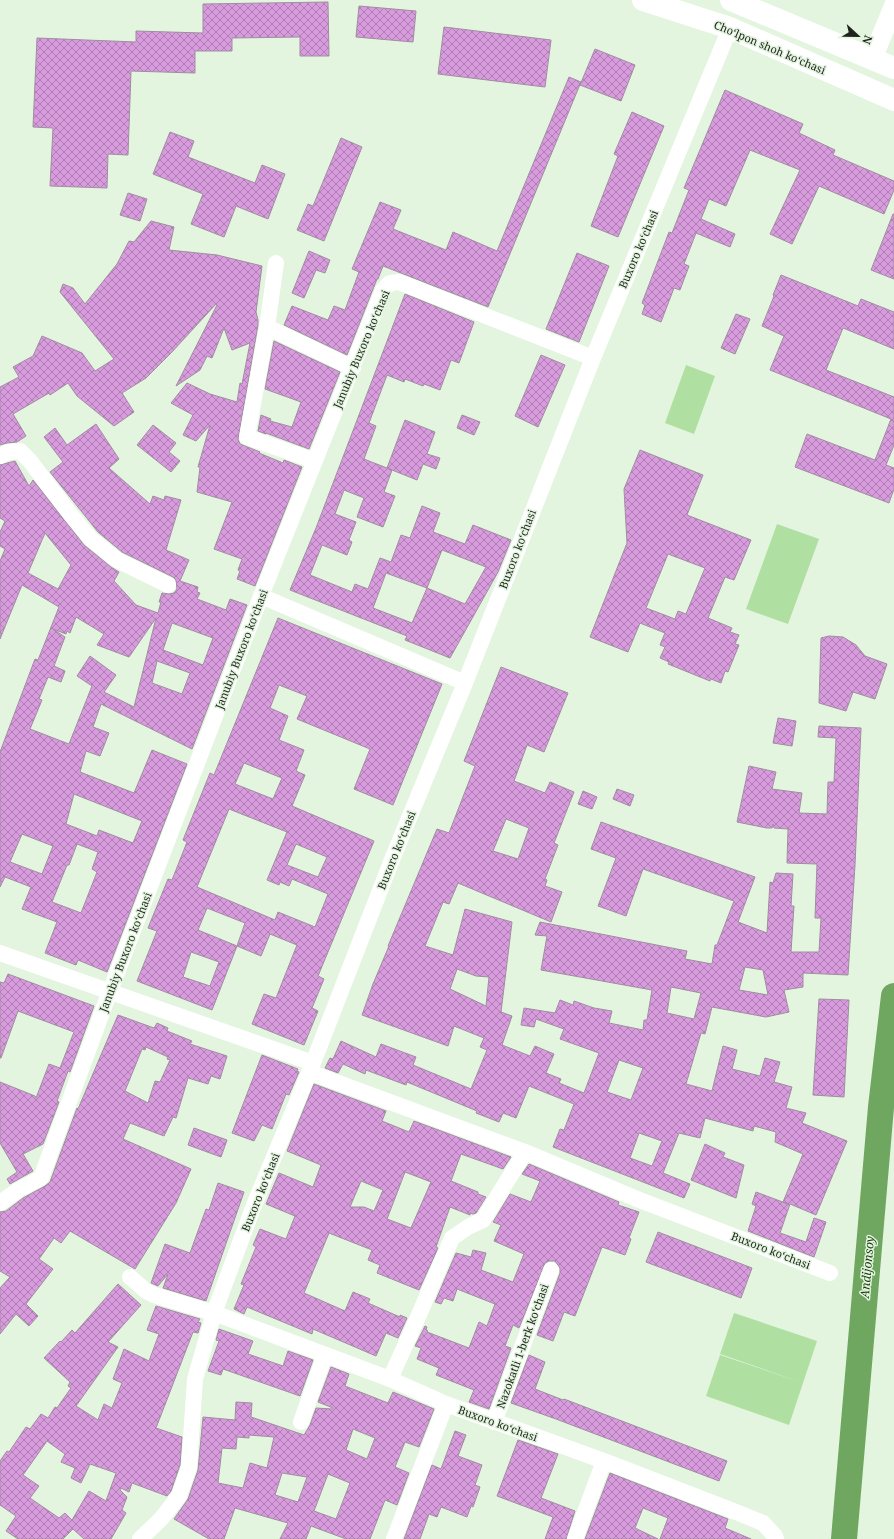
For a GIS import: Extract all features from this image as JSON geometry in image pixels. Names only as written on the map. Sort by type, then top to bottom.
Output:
[{"type":"main road","name":"Choʻlpon shoh koʻchasi","points":[[643,0],[730,28],[894,100]]},
{"type":"main road","points":[[731,0],[894,68]]},
{"type":"street","points":[[872,59],[894,6]]},
{"type":"street","name":"Buxoro koʻchasi","points":[[140,1539],[161,1519],[179,1496],[189,1467],[196,1379],[214,1313],[254,1205],[311,1067],[393,857],[465,683],[593,358],[730,28]]},
{"type":"street","points":[[276,263],[267,326],[247,438],[315,461]]},
{"type":"street","name":"Janubiy Buxoro koʻchasi","points":[[0,1203],[18,1190],[41,1178],[110,991],[261,596],[384,290],[390,283],[399,282],[593,358]]},
{"type":"street","points":[[267,326],[353,368]]},
{"type":"street","points":[[0,456],[8,452],[20,451],[30,461],[71,515],[92,539],[117,560],[168,585]]},
{"type":"street","points":[[261,596],[465,683]]},
{"type":"street","points":[[0,952],[110,991],[311,1067]]},
{"type":"street","name":"Buxoro koʻchasi","points":[[311,1067],[526,1152],[637,1199],[830,1273]]},
{"type":"street","points":[[390,1379],[452,1238],[468,1227],[483,1220],[526,1152]]},
{"type":"street","name":"Nazokatli 1-berk koʻchasi","points":[[494,1422],[551,1270]]},
{"type":"street","points":[[130,1277],[146,1292],[214,1313]]},
{"type":"street","name":"Buxoro koʻchasi","points":[[214,1313],[390,1379],[446,1404],[604,1461],[763,1523],[776,1539]]},
{"type":"street","points":[[301,1422],[325,1355]]},
{"type":"street","points":[[394,1539],[446,1404]]},
{"type":"street","points":[[574,1539],[604,1461]]},
{"type":"green space","points":[[686,365],[715,376],[694,434],[665,423]]},
{"type":"green space","points":[[777,524],[819,539],[788,624],[746,609]]},
{"type":"green space","points":[[734,1313],[817,1341],[803,1383],[720,1354]]},
{"type":"green space","points":[[720,1355],[803,1383],[789,1425],[706,1396]]},
{"type":"building","points":[[328,2],[329,56],[300,56],[300,37],[232,38],[232,51],[195,51],[195,73],[131,71],[128,155],[108,154],[107,188],[50,186],[53,128],[33,127],[37,38],[136,42],[136,31],[203,33],[203,4]]},
{"type":"building","points":[[359,6],[416,11],[413,42],[356,37]]},
{"type":"building","points":[[444,27],[551,40],[545,87],[438,74]]},
{"type":"building","points":[[595,49],[635,65],[621,101],[580,85]]},
{"type":"building","points":[[569,77],[581,82],[488,307],[383,266],[347,355],[284,325],[292,306],[328,320],[334,306],[345,310],[359,272],[352,269],[380,202],[401,210],[393,229],[446,250],[453,232],[497,251]]},
{"type":"building","points":[[725,90],[803,124],[799,133],[835,150],[833,155],[894,181],[894,190],[884,214],[819,186],[792,244],[770,234],[800,170],[750,150],[726,206],[709,199],[701,219],[735,234],[730,247],[696,233],[684,264],[689,266],[680,290],[674,288],[661,322],[642,314],[645,305],[642,303],[669,232],[672,233],[689,190],[684,188]]},
{"type":"building","points":[[632,112],[664,126],[618,237],[591,226],[618,156],[614,154]]},
{"type":"building","points":[[170,132],[194,141],[188,157],[255,183],[262,165],[285,174],[268,219],[236,206],[224,237],[191,224],[203,194],[153,174]]},
{"type":"building","points":[[341,138],[362,147],[324,241],[297,230],[308,204],[313,206]]},
{"type":"building","points":[[128,193],[147,199],[140,221],[120,215]]},
{"type":"building","points":[[894,214],[894,279],[871,270]]},
{"type":"building","points":[[151,221],[174,227],[169,250],[217,255],[262,266],[256,312],[258,325],[238,439],[240,444],[260,452],[259,453],[283,463],[284,460],[302,467],[255,586],[237,579],[240,571],[238,570],[242,559],[214,549],[232,502],[197,492],[200,467],[198,467],[210,425],[196,441],[183,435],[193,415],[171,403],[187,383],[210,394],[237,402],[250,343],[232,350],[224,328],[212,358],[207,356],[200,370],[176,386],[217,305],[216,304],[146,378],[122,393],[134,412],[114,426],[77,396],[68,383],[50,395],[49,393],[13,414],[26,436],[17,442],[0,445],[0,387],[19,377],[13,367],[33,356],[42,336],[82,353],[95,371],[114,359],[60,292],[63,284],[73,288],[85,304],[117,264],[129,241],[134,242]]},
{"type":"building","points":[[309,251],[330,260],[325,273],[316,270],[304,298],[292,293]]},
{"type":"building","points":[[577,253],[609,266],[579,342],[546,329]]},
{"type":"building","points":[[781,275],[858,306],[861,299],[894,312],[894,349],[843,328],[826,370],[894,397],[894,445],[886,465],[894,468],[894,489],[889,503],[795,467],[807,434],[875,460],[891,419],[770,370],[784,336],[762,326]]},
{"type":"building","points":[[405,294],[474,322],[459,363],[451,360],[440,390],[424,384],[423,386],[405,379],[404,382],[387,375],[369,423],[376,426],[364,459],[392,470],[384,492],[395,496],[383,527],[357,517],[364,498],[344,490],[335,514],[356,522],[349,540],[352,542],[347,555],[322,545],[310,575],[352,592],[355,584],[368,589],[380,558],[391,562],[401,535],[410,538],[422,506],[440,513],[433,532],[465,544],[473,525],[511,540],[498,572],[450,658],[405,640],[407,636],[290,590],[316,528]],"holes":[[[442,550],[486,567],[465,604],[427,588]],[[386,573],[427,588],[412,623],[373,608]]]},
{"type":"building","points":[[736,314],[750,319],[735,354],[721,348]]},
{"type":"building","points":[[274,341],[340,372],[309,449],[258,431],[261,415],[271,419],[270,421],[292,427],[301,402],[265,389]]},
{"type":"building","points":[[541,355],[565,365],[538,427],[515,416]]},
{"type":"building","points":[[462,415],[480,422],[474,435],[457,428]]},
{"type":"building","points":[[405,420],[435,432],[427,454],[440,458],[436,469],[423,464],[417,480],[387,468]]},
{"type":"building","points":[[96,424],[119,459],[109,468],[150,504],[153,496],[164,500],[165,496],[181,500],[166,550],[189,560],[180,581],[198,587],[197,592],[200,593],[197,599],[226,610],[230,599],[247,605],[192,749],[101,704],[93,727],[109,733],[100,756],[86,751],[80,772],[134,793],[152,750],[187,764],[107,972],[78,960],[76,965],[45,953],[57,922],[22,909],[31,887],[5,877],[0,887],[0,752],[35,659],[38,660],[59,607],[22,585],[0,639],[0,561],[5,549],[0,546],[0,532],[5,521],[0,518],[0,465],[15,461],[29,486],[33,480],[84,545],[119,572],[114,581],[136,605],[158,613],[162,593],[174,593],[177,589],[176,580],[173,577],[122,552],[98,532],[50,472],[63,462],[44,437],[55,428],[67,445]],"holes":[[[45,533],[71,565],[58,589],[28,573]],[[76,617],[104,634],[97,645],[129,657],[156,618],[134,707],[104,692],[116,675],[90,656],[77,676],[92,686],[69,744],[30,729],[42,700],[39,699],[48,677],[61,682],[65,671],[54,666],[65,637],[53,629],[66,634],[67,631],[70,633]],[[172,623],[213,638],[203,665],[163,650]],[[157,661],[190,673],[182,694],[152,683]],[[74,794],[142,821],[133,843],[99,830],[97,836],[66,824]],[[22,834],[53,846],[42,874],[10,862]],[[77,844],[98,852],[92,869],[97,872],[81,913],[52,902],[67,865],[69,865]]]},
{"type":"building","points":[[153,425],[176,443],[169,452],[180,461],[171,472],[137,445]]},
{"type":"building","points":[[640,450],[703,475],[687,515],[751,540],[734,580],[725,577],[708,618],[732,628],[730,632],[739,635],[735,644],[739,645],[728,672],[725,671],[721,683],[711,679],[710,681],[668,664],[669,662],[660,658],[665,647],[660,645],[665,633],[640,623],[628,652],[590,637],[627,543],[624,489]],"holes":[[[668,554],[705,568],[686,614],[678,611],[675,619],[646,608]]]},
{"type":"building","points":[[278,618],[442,684],[393,805],[354,789],[370,749],[297,719],[307,696],[279,685],[270,708],[288,716],[279,740],[304,750],[296,771],[305,775],[292,806],[374,841],[318,976],[324,979],[312,1008],[318,1011],[304,1045],[252,1024],[264,994],[276,998],[297,945],[270,934],[261,956],[237,946],[212,1010],[137,981],[157,931],[148,928],[168,879],[172,880],[187,842],[183,840],[210,773],[214,775]],"holes":[[[244,763],[282,778],[273,799],[235,784]],[[229,809],[287,832],[267,880],[279,885],[280,882],[289,886],[292,879],[328,894],[315,927],[278,912],[275,920],[197,887]],[[296,844],[327,857],[318,877],[287,865]],[[207,908],[245,923],[237,946],[198,930]],[[191,952],[219,962],[210,986],[183,977]]]},
{"type":"building","points":[[829,636],[843,637],[856,645],[865,656],[887,664],[875,699],[853,692],[846,711],[819,703],[821,638]]},
{"type":"building","points":[[501,667],[568,693],[544,752],[527,745],[514,781],[545,793],[550,782],[574,792],[554,843],[558,845],[545,879],[547,880],[545,886],[562,892],[551,922],[458,883],[449,904],[443,902],[425,946],[453,955],[465,909],[512,922],[501,1012],[512,1016],[502,1045],[530,1056],[535,1046],[554,1054],[546,1073],[561,1079],[559,1083],[584,1093],[599,1053],[560,1039],[564,1029],[536,1019],[534,1027],[521,1025],[524,1008],[555,1013],[560,1000],[573,1005],[574,1001],[594,1008],[612,1011],[609,1023],[643,1030],[644,1020],[647,1020],[652,990],[541,970],[547,936],[535,935],[540,922],[687,951],[685,959],[712,964],[715,945],[717,945],[734,901],[643,869],[626,916],[598,906],[616,858],[591,849],[601,822],[755,877],[738,922],[767,933],[770,882],[773,883],[776,873],[793,874],[791,906],[794,906],[791,952],[819,952],[821,918],[815,918],[817,864],[787,863],[788,829],[774,828],[773,824],[772,828],[767,828],[737,822],[749,766],[776,772],[772,789],[802,793],[799,813],[827,814],[828,782],[834,782],[836,738],[818,737],[819,726],[861,728],[855,865],[848,975],[803,973],[803,987],[784,990],[789,1012],[766,1017],[712,1007],[705,1034],[701,1033],[686,1084],[712,1091],[723,1046],[737,1050],[732,1069],[760,1076],[765,1058],[780,1062],[774,1082],[792,1087],[786,1108],[806,1113],[802,1123],[847,1141],[816,1215],[790,1204],[780,1233],[806,1242],[814,1218],[826,1222],[814,1257],[748,1231],[756,1206],[752,1204],[756,1192],[788,1204],[783,1202],[803,1154],[775,1142],[776,1132],[754,1126],[753,1131],[705,1118],[700,1138],[679,1133],[663,1173],[690,1184],[684,1198],[553,1147],[560,1129],[564,1130],[574,1104],[529,1086],[516,1118],[503,1113],[499,1122],[476,1113],[477,1111],[407,1082],[406,1085],[366,1070],[365,1074],[343,1064],[338,1073],[325,1068],[330,1058],[333,1059],[341,1041],[376,1057],[381,1044],[416,1057],[413,1065],[471,1089],[487,1050],[480,1047],[484,1038],[454,1026],[448,1046],[362,1015],[388,946],[437,829],[449,833],[475,766],[464,761]],"holes":[[[506,819],[529,828],[518,859],[493,851]],[[745,967],[763,970],[768,995],[739,990]],[[457,969],[476,976],[489,977],[486,1006],[450,989]],[[671,987],[701,993],[694,1019],[667,1013]],[[619,1060],[643,1068],[631,1100],[607,1092]],[[639,1133],[662,1141],[652,1166],[630,1158]]]},
{"type":"building","points":[[778,718],[796,721],[792,746],[773,743]]},
{"type":"building","points":[[617,789],[634,795],[630,806],[613,799]]},
{"type":"building","points":[[583,791],[597,797],[592,809],[578,804]]},
{"type":"building","points":[[8,974],[94,1006],[70,1072],[68,1071],[57,1101],[59,1102],[43,1144],[23,1154],[33,1171],[10,1184],[7,1179],[17,1172],[0,1143],[0,1082],[35,1096],[36,1098],[49,1064],[60,1068],[74,1032],[18,1011],[0,1058],[0,982],[4,983]]},
{"type":"building","points":[[819,999],[849,1000],[844,1097],[813,1095]]},
{"type":"building","points":[[118,1015],[154,1028],[157,1023],[168,1028],[167,1031],[192,1041],[190,1044],[227,1056],[220,1079],[211,1076],[208,1084],[188,1078],[176,1118],[173,1117],[164,1136],[130,1123],[123,1139],[191,1169],[176,1203],[135,1269],[70,1231],[61,1243],[54,1238],[39,1259],[53,1269],[26,1304],[38,1316],[29,1326],[16,1314],[0,1334],[0,1288],[10,1277],[0,1271],[0,1212],[6,1211],[23,1198],[50,1182],[77,1108],[78,1109]],"holes":[[[146,1047],[168,1057],[167,1059],[170,1060],[160,1082],[155,1081],[148,1103],[125,1091],[142,1049],[145,1050]]]},
{"type":"building","points":[[262,1055],[298,1069],[297,1071],[299,1072],[289,1095],[286,1094],[272,1129],[262,1125],[254,1141],[232,1133]]},
{"type":"building","points":[[314,1084],[386,1111],[382,1121],[409,1132],[414,1121],[511,1157],[503,1169],[461,1154],[451,1181],[478,1192],[478,1194],[486,1197],[476,1213],[470,1213],[470,1215],[450,1207],[436,1247],[438,1248],[419,1290],[377,1273],[380,1265],[368,1260],[372,1250],[329,1233],[304,1293],[345,1311],[353,1292],[370,1299],[368,1303],[400,1317],[400,1315],[407,1318],[398,1338],[386,1333],[376,1356],[313,1329],[312,1334],[247,1307],[244,1314],[234,1309],[244,1285],[241,1284],[256,1247],[253,1245],[260,1229],[286,1239],[295,1216],[266,1204],[279,1173],[313,1187],[321,1165],[287,1151]],"holes":[[[405,1172],[431,1182],[411,1228],[387,1219]],[[361,1181],[383,1190],[374,1211],[364,1207],[350,1207]]]},
{"type":"building","points":[[194,1128],[227,1140],[221,1157],[188,1145]]},
{"type":"building","points":[[705,1144],[725,1153],[723,1157],[744,1165],[736,1198],[691,1180]]},
{"type":"building","points":[[529,1164],[619,1202],[618,1205],[639,1212],[629,1238],[631,1239],[625,1255],[602,1247],[575,1316],[564,1312],[553,1341],[537,1335],[560,1273],[560,1268],[555,1261],[545,1263],[519,1328],[513,1325],[505,1346],[511,1348],[489,1409],[469,1402],[474,1390],[436,1375],[439,1368],[417,1359],[421,1348],[415,1346],[425,1326],[427,1327],[427,1332],[469,1348],[479,1322],[487,1326],[495,1304],[457,1289],[453,1301],[444,1298],[441,1304],[435,1302],[456,1253],[471,1257],[473,1250],[486,1253],[481,1270],[513,1282],[524,1254],[494,1241],[501,1225],[493,1222],[510,1194],[531,1202],[540,1181],[522,1174]]},
{"type":"building","points":[[218,1183],[244,1192],[206,1301],[163,1288],[168,1274],[158,1286],[151,1283],[165,1244],[190,1253],[206,1209],[209,1210]]},
{"type":"building","points":[[658,1232],[752,1268],[741,1298],[646,1262]]},
{"type":"building","points":[[118,1284],[141,1305],[108,1342],[118,1347],[76,1406],[98,1420],[104,1404],[112,1408],[122,1383],[113,1379],[124,1349],[149,1361],[159,1334],[147,1330],[156,1306],[200,1319],[198,1322],[201,1323],[198,1333],[193,1332],[156,1428],[182,1437],[180,1465],[171,1491],[167,1496],[132,1483],[129,1492],[121,1488],[120,1490],[127,1497],[122,1510],[126,1513],[111,1539],[84,1539],[73,1529],[63,1539],[18,1539],[6,1531],[16,1516],[0,1505],[0,1461],[7,1451],[9,1452],[26,1427],[30,1429],[41,1414],[48,1418],[71,1388],[68,1386],[70,1382],[44,1358],[72,1330],[75,1333]],"holes":[[[47,1441],[65,1454],[61,1462],[75,1468],[71,1478],[81,1483],[90,1464],[116,1473],[106,1501],[89,1491],[72,1520],[65,1513],[59,1518],[30,1498],[39,1486],[23,1475]]]},
{"type":"building","points":[[219,1329],[253,1341],[248,1354],[283,1366],[288,1351],[313,1360],[300,1396],[223,1369],[221,1375],[208,1371],[219,1341],[216,1340]]},
{"type":"building","points":[[529,1355],[545,1362],[535,1389],[727,1461],[719,1481],[511,1403]]},
{"type":"building","points":[[331,1367],[349,1374],[345,1386],[388,1403],[393,1392],[434,1409],[419,1447],[405,1442],[395,1467],[409,1473],[397,1505],[385,1500],[370,1539],[346,1539],[311,1526],[306,1539],[280,1539],[288,1523],[235,1508],[224,1539],[209,1539],[174,1519],[188,1499],[198,1470],[203,1417],[235,1420],[236,1402],[252,1403],[251,1417],[304,1435],[310,1425],[316,1408],[333,1408],[318,1402]],"holes":[[[353,1429],[375,1438],[367,1459],[346,1450]],[[249,1435],[274,1437],[267,1468],[250,1463],[243,1488],[218,1483],[222,1448],[236,1449],[237,1437],[249,1438]],[[282,1473],[307,1477],[298,1502],[275,1495]],[[328,1474],[350,1483],[336,1519],[314,1511]]]},
{"type":"building","points":[[455,1431],[466,1435],[458,1456],[482,1465],[475,1485],[480,1487],[473,1507],[471,1506],[467,1517],[441,1507],[437,1517],[429,1514],[420,1539],[404,1539],[432,1465],[441,1469]]},
{"type":"building","points":[[518,1440],[558,1454],[541,1498],[575,1511],[566,1539],[545,1539],[553,1517],[497,1496]]},
{"type":"building","points":[[610,1473],[728,1519],[725,1528],[751,1539],[660,1539],[668,1518],[643,1508],[635,1528],[658,1539],[585,1539]]},
{"type":"waterway","name":"Andijonsoy","points":[[844,1539],[881,1107],[894,996]]}]
